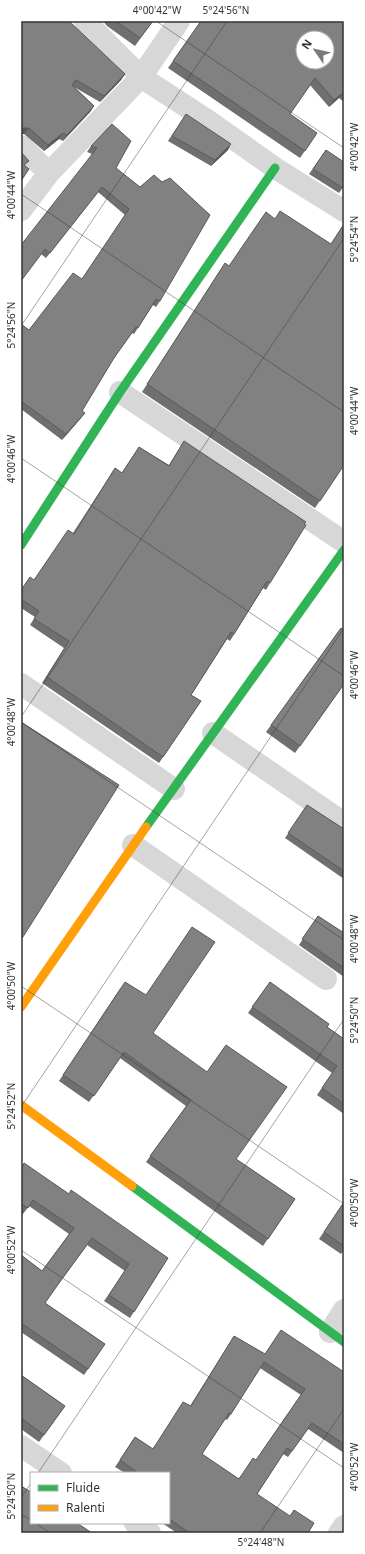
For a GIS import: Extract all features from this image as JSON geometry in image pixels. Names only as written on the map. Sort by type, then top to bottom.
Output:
[{"type":"street","points":[[85,21],[141,77],[210,122],[275,168],[344,211]]},
{"type":"street","points":[[21,210],[49,173],[141,77],[179,21]]},
{"type":"street","points":[[21,146],[49,173]]},
{"type":"street","points":[[21,545],[120,392],[275,168]]},
{"type":"street","points":[[120,392],[344,542]]},
{"type":"street","points":[[21,1007],[133,845],[344,550]]},
{"type":"street","points":[[21,684],[174,789]]},
{"type":"street","points":[[213,733],[344,823]]},
{"type":"street","points":[[133,845],[326,978]]},
{"type":"street","points":[[21,1105],[337,1337],[344,1310]]},
{"type":"street","points":[[21,1446],[60,1472]]},
{"type":"street","points":[[136,1524],[150,1533]]},
{"type":"street","points":[[339,1533],[344,1526]]},
{"type":"building","points":[[21,21],[69,21],[125,74],[104,96],[76,80],[72,85],[94,106],[67,135],[63,133],[48,145],[29,128],[21,128]]},
{"type":"building","points":[[116,21],[153,21],[140,38]]},
{"type":"building","points":[[201,21],[344,21],[344,92],[334,100],[315,78],[290,114],[317,133],[305,151],[173,61]]},
{"type":"building","points":[[186,114],[231,144],[215,160],[172,136]]},
{"type":"building","points":[[112,124],[131,141],[116,168],[140,187],[154,175],[162,182],[170,178],[210,215],[160,301],[156,299],[138,328],[136,327],[114,358],[82,411],[85,413],[66,434],[21,401],[21,324],[29,330],[73,273],[82,279],[129,209],[102,187],[50,253],[45,249],[21,281],[21,245],[97,148],[91,146]]},
{"type":"building","points":[[326,150],[344,162],[343,188],[313,169]]},
{"type":"building","points":[[21,152],[29,161],[24,165],[29,169],[21,181]]},
{"type":"building","points":[[280,211],[331,244],[344,224],[344,465],[320,501],[147,384],[225,263],[229,266],[266,212],[275,219]]},
{"type":"building","points":[[184,441],[306,522],[304,524],[306,525],[270,583],[267,581],[234,634],[231,632],[191,695],[201,701],[163,757],[47,677],[69,641],[34,619],[39,611],[21,599],[21,590],[30,577],[34,580],[68,530],[74,534],[115,468],[122,473],[139,447],[169,466]]},
{"type":"building","points":[[341,628],[344,630],[344,684],[300,746],[271,725]]},
{"type":"building","points":[[21,722],[119,785],[21,940]]},
{"type":"building","points":[[307,805],[344,829],[344,871],[288,833]]},
{"type":"building","points":[[318,916],[344,933],[344,968],[302,939]]},
{"type":"building","points":[[192,927],[215,942],[153,1033],[207,1072],[226,1045],[287,1087],[236,1159],[295,1199],[268,1239],[150,1156],[191,1100],[124,1052],[94,1096],[63,1075],[125,982],[146,995]]},
{"type":"building","points":[[270,982],[329,1024],[327,1027],[344,1039],[344,1104],[322,1088],[337,1066],[252,1007]]},
{"type":"building","points":[[24,1163],[69,1194],[71,1190],[168,1258],[134,1312],[109,1295],[129,1264],[92,1238],[59,1283],[45,1303],[105,1344],[88,1369],[21,1323],[21,1255],[42,1271],[74,1228],[33,1200],[28,1208],[21,1204],[21,1165],[23,1166]]},
{"type":"building","points":[[344,1202],[344,1246],[324,1232]]},
{"type":"building","points":[[281,1330],[344,1372],[344,1444],[312,1423],[292,1451],[287,1448],[257,1494],[290,1516],[294,1510],[314,1523],[308,1533],[190,1533],[170,1520],[170,1472],[137,1472],[120,1460],[135,1437],[153,1449],[183,1402],[191,1406],[234,1336],[265,1354]],"holes":[[[264,1362],[305,1389],[256,1460],[253,1458],[239,1479],[202,1454],[229,1413],[231,1414]]]},
{"type":"building","points":[[21,1375],[65,1406],[44,1435],[21,1418]]},
{"type":"building","points":[[21,1486],[30,1491],[30,1524],[78,1524],[92,1533],[21,1533]]},
{"type":"traffic: fast","points":[[21,545],[120,392],[275,168]]},
{"type":"traffic: fast","points":[[146,827],[344,550]]},
{"type":"traffic: fast","points":[[132,1186],[344,1342]]},
{"type":"traffic: slow","points":[[21,1007],[146,827]]},
{"type":"traffic: slow","points":[[21,1105],[132,1186]]}]
